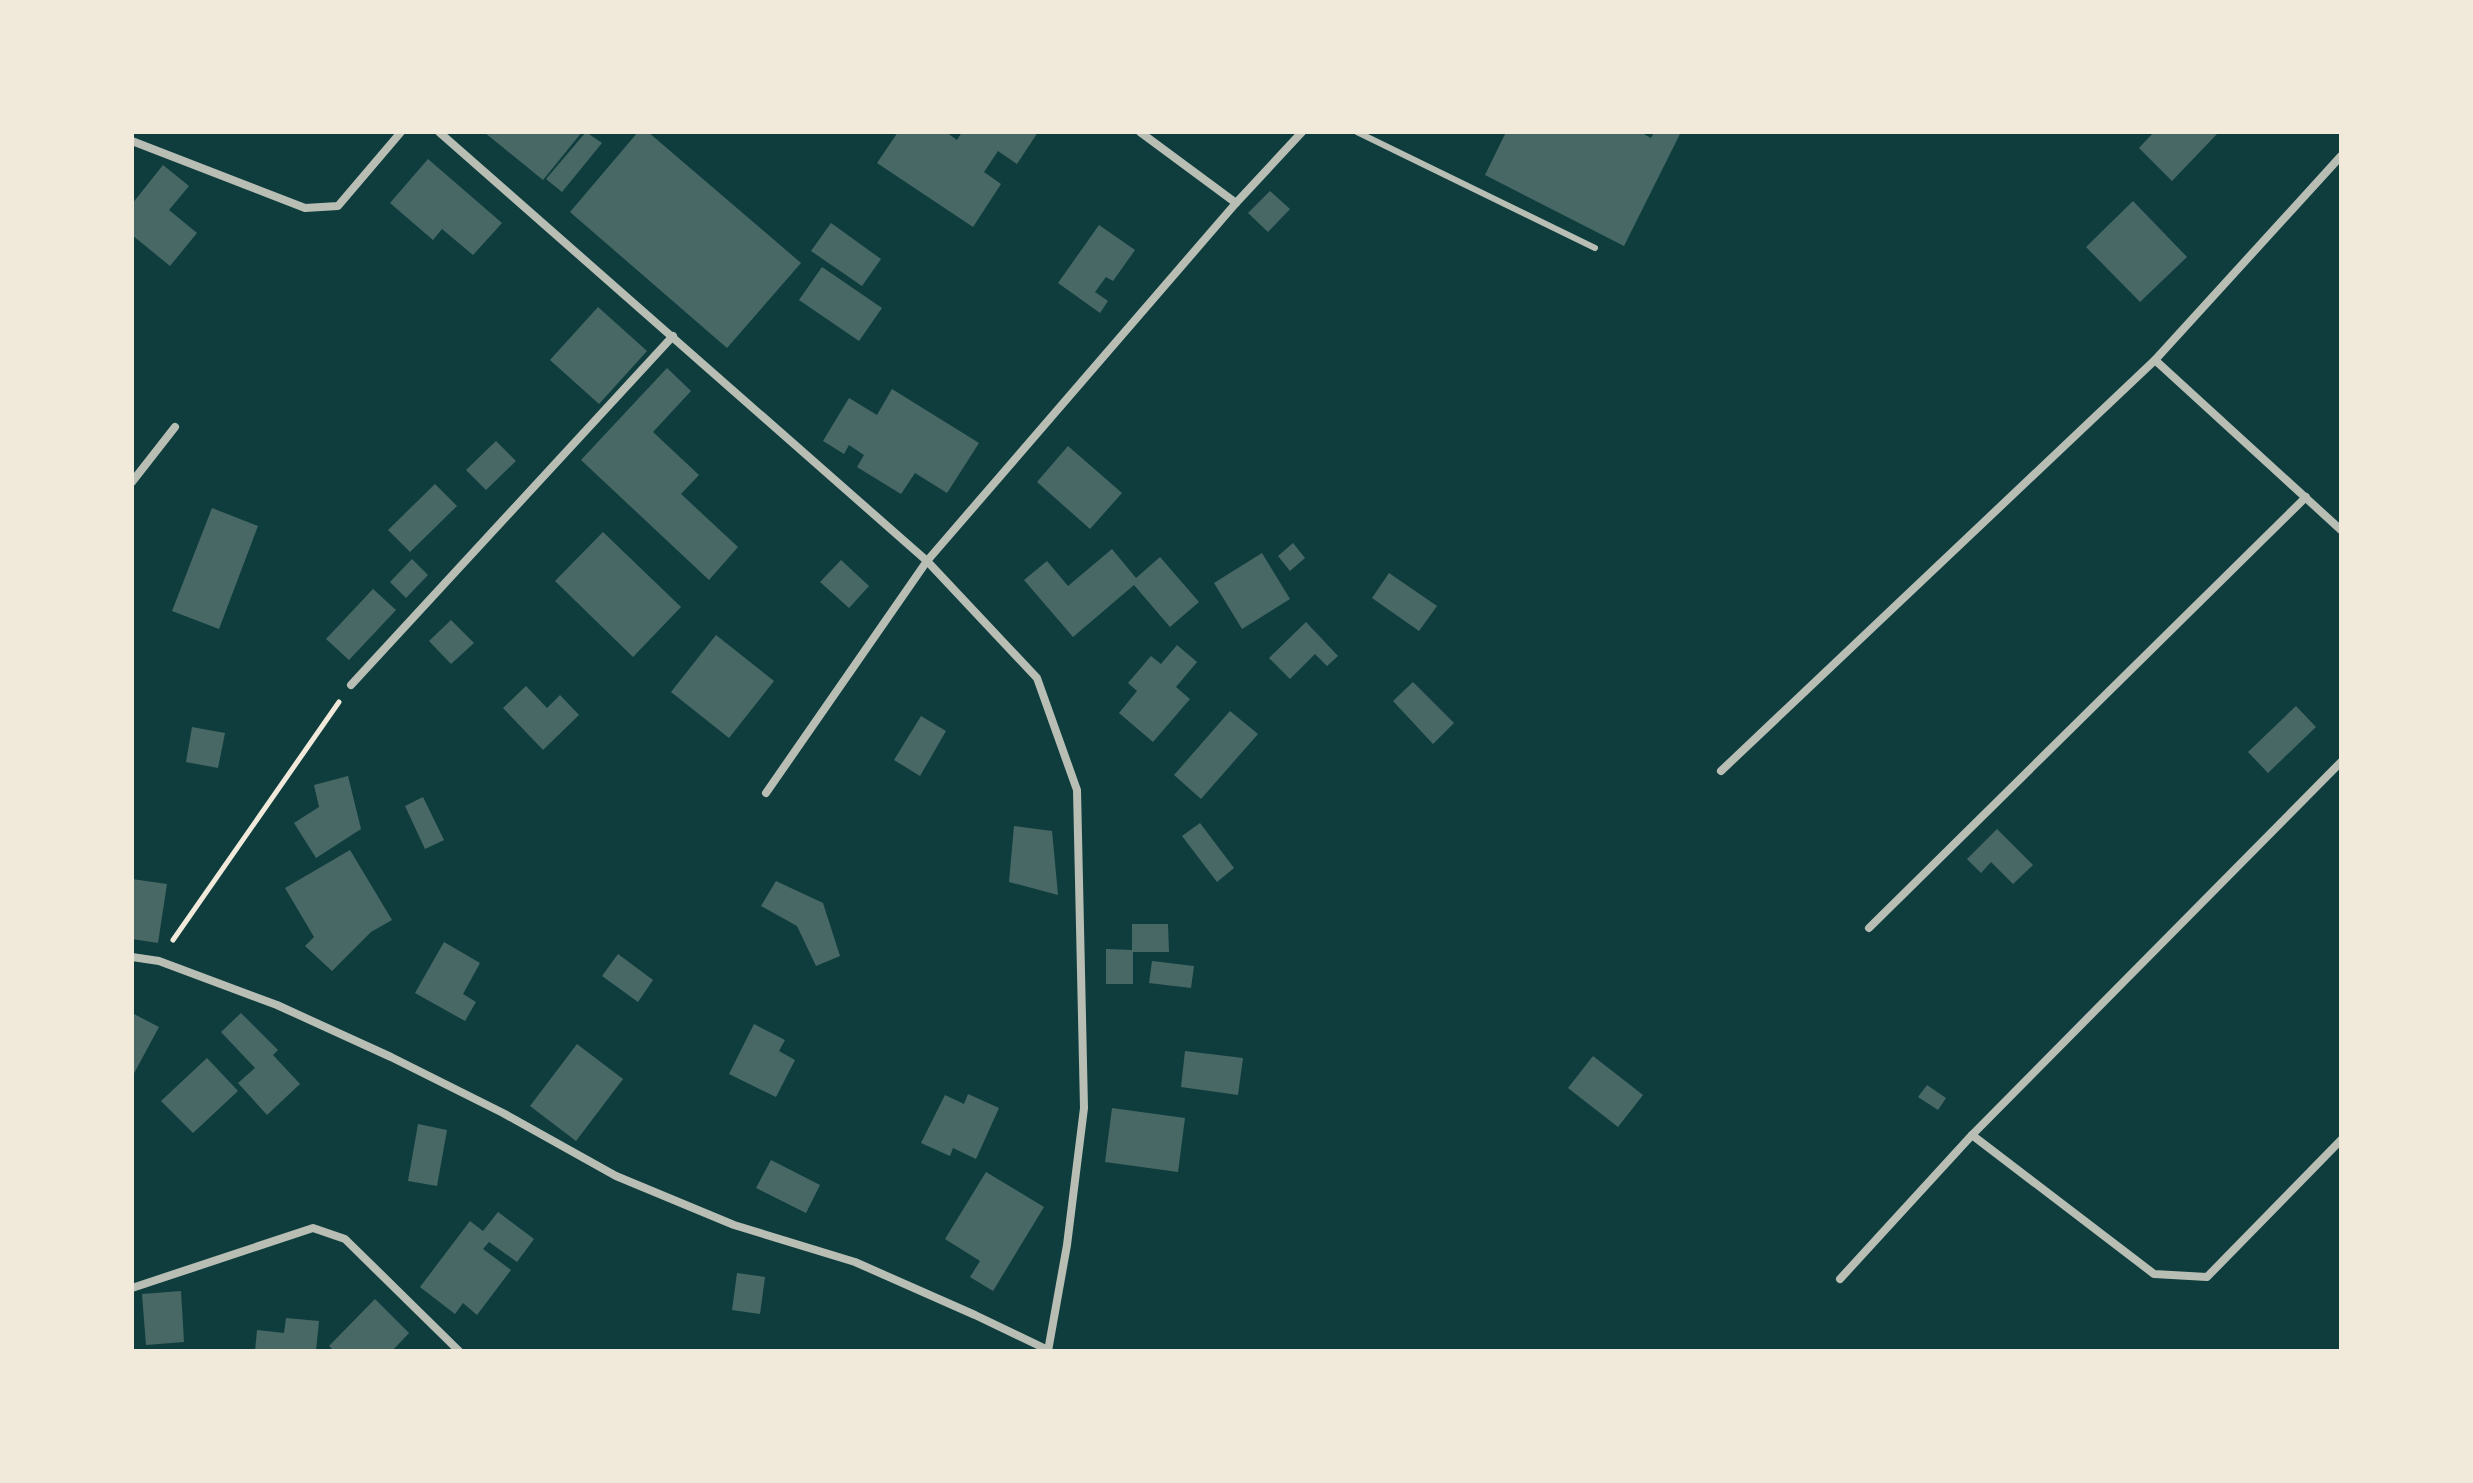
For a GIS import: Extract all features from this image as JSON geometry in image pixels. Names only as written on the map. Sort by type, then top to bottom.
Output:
[{"type":"street","points":[[132,141],[305,208],[338,206],[401,132]]},
{"type":"street","points":[[132,957],[159,961],[277,1005],[503,1113],[616,1176],[734,1225],[855,1262],[1048,1350],[1067,1245],[1084,1108],[1077,790],[1037,678],[927,561],[439,132]]},
{"type":"street","points":[[1140,132],[1236,203]]},
{"type":"street","points":[[766,793],[927,561],[1236,203],[1302,132]]},
{"type":"street","points":[[1721,771],[2155,360],[2341,156]]},
{"type":"street","points":[[351,685],[673,336]]},
{"type":"street","points":[[2155,360],[2341,530]]},
{"type":"street","points":[[132,482],[175,427]]},
{"type":"street","points":[[1869,928],[2306,497]]},
{"type":"street","points":[[1840,1279],[1972,1135],[2341,762]]},
{"type":"street","points":[[1972,1135],[2154,1274],[2207,1277],[2341,1140]]},
{"type":"street","points":[[132,1288],[313,1228],[345,1239],[459,1351]]},
{"type":"lane","points":[[1357,132],[1595,248]]},
{"type":"path","points":[[159,961],[351,685]]},
{"type":"building","points":[[484,132],[582,132],[543,180]]},
{"type":"building","points":[[586,132],[602,143],[562,192],[546,179]]},
{"type":"building","points":[[638,132],[648,132],[801,263],[727,348],[570,212]]},
{"type":"building","points":[[898,132],[946,132],[957,140],[962,132],[1038,132],[1017,164],[998,151],[984,172],[1001,184],[973,227],[877,163]]},
{"type":"building","points":[[1506,132],[1640,132],[1651,138],[1654,132],[1681,132],[1624,246],[1485,175]]},
{"type":"building","points":[[2154,132],[2217,134],[2172,181],[2139,148]]},
{"type":"building","points":[[428,159],[502,223],[473,255],[442,229],[433,240],[390,203]]},
{"type":"building","points":[[163,165],[189,186],[169,210],[197,233],[170,266],[132,235],[132,204]]},
{"type":"building","points":[[1270,191],[1290,209],[1268,232],[1248,213]]},
{"type":"building","points":[[2133,201],[2187,257],[2140,302],[2086,247]]},
{"type":"building","points":[[831,223],[881,259],[862,286],[811,251]]},
{"type":"building","points":[[1099,225],[1135,250],[1113,281],[1106,277],[1095,292],[1108,301],[1100,313],[1058,283]]},
{"type":"building","points":[[822,267],[882,308],[859,341],[799,300]]},
{"type":"building","points":[[598,307],[647,351],[599,404],[550,360]]},
{"type":"building","points":[[667,368],[691,391],[653,432],[699,475],[681,494],[738,547],[709,580],[581,460]]},
{"type":"building","points":[[892,389],[979,443],[947,493],[915,473],[901,494],[857,467],[864,455],[849,445],[844,454],[823,441],[849,398],[877,415]]},
{"type":"building","points":[[496,441],[516,461],[486,490],[466,470]]},
{"type":"building","points":[[1068,446],[1122,493],[1090,529],[1037,482]]},
{"type":"building","points":[[435,484],[457,506],[410,552],[388,530]]},
{"type":"building","points":[[212,508],[258,526],[219,629],[172,611]]},
{"type":"building","points":[[603,532],[681,607],[633,657],[555,581]]},
{"type":"building","points":[[1293,543],[1305,558],[1290,571],[1278,556]]},
{"type":"building","points":[[1112,549],[1136,578],[1160,557],[1199,602],[1170,627],[1134,585],[1073,637],[1024,580],[1047,561],[1068,586]]},
{"type":"building","points":[[1262,553],[1290,599],[1242,629],[1214,583]]},
{"type":"building","points":[[412,559],[428,575],[406,598],[390,582]]},
{"type":"building","points":[[841,560],[869,586],[849,608],[820,582]]},
{"type":"building","points":[[1389,573],[1437,606],[1419,631],[1372,598]]},
{"type":"building","points":[[373,589],[396,610],[349,660],[326,639]]},
{"type":"building","points":[[451,620],[474,643],[451,664],[429,641]]},
{"type":"building","points":[[1306,622],[1338,656],[1327,666],[1315,654],[1290,679],[1269,658]]},
{"type":"building","points":[[716,635],[774,681],[729,738],[671,692]]},
{"type":"building","points":[[1177,645],[1197,662],[1176,687],[1190,699],[1153,742],[1119,713],[1137,691],[1128,683],[1151,656],[1161,664]]},
{"type":"building","points":[[1413,682],[1454,723],[1433,744],[1393,701]]},
{"type":"building","points":[[526,686],[547,708],[560,695],[579,715],[543,750],[503,708]]},
{"type":"building","points":[[2296,706],[2316,727],[2268,773],[2248,752]]},
{"type":"building","points":[[1230,711],[1258,734],[1201,799],[1174,775]]},
{"type":"building","points":[[921,716],[946,731],[920,776],[894,760]]},
{"type":"building","points":[[192,727],[225,733],[218,768],[186,762]]},
{"type":"building","points":[[348,776],[361,829],[316,858],[294,823],[319,807],[314,785]]},
{"type":"building","points":[[423,797],[444,840],[425,849],[405,806]]},
{"type":"building","points":[[1200,823],[1234,868],[1217,882],[1182,836]]},
{"type":"building","points":[[1014,826],[1052,831],[1058,895],[1009,882]]},
{"type":"building","points":[[1997,829],[2033,865],[2013,884],[1991,862],[1981,873],[1967,859]]},
{"type":"building","points":[[350,850],[392,920],[371,932],[332,971],[305,946],[314,937],[285,888]]},
{"type":"building","points":[[132,879],[167,884],[158,943],[132,939]]},
{"type":"building","points":[[776,881],[823,903],[840,956],[816,966],[797,926],[761,906]]},
{"type":"building","points":[[1132,924],[1168,924],[1169,952],[1133,952],[1133,984],[1106,984],[1106,949],[1132,950]]},
{"type":"building","points":[[444,942],[480,963],[463,994],[476,1002],[465,1021],[415,993]]},
{"type":"building","points":[[618,954],[653,980],[638,1002],[602,976]]},
{"type":"building","points":[[1152,961],[1194,966],[1191,988],[1149,983]]},
{"type":"building","points":[[132,1013],[159,1027],[132,1077]]},
{"type":"building","points":[[241,1013],[278,1050],[273,1055],[300,1084],[267,1115],[238,1083],[255,1068],[221,1032]]},
{"type":"building","points":[[754,1024],[785,1040],[779,1051],[795,1060],[776,1097],[729,1074]]},
{"type":"building","points":[[577,1044],[623,1079],[576,1141],[530,1106]]},
{"type":"building","points":[[1185,1051],[1243,1058],[1238,1095],[1181,1087]]},
{"type":"building","points":[[1593,1056],[1643,1095],[1618,1127],[1568,1088]]},
{"type":"building","points":[[207,1058],[238,1091],[193,1133],[161,1101]]},
{"type":"building","points":[[1927,1085],[1946,1098],[1938,1110],[1918,1097]]},
{"type":"building","points":[[968,1094],[999,1108],[976,1159],[953,1148],[950,1156],[921,1143],[945,1095],[964,1104]]},
{"type":"building","points":[[1112,1108],[1185,1118],[1178,1172],[1105,1162]]},
{"type":"building","points":[[418,1124],[447,1130],[437,1186],[408,1181]]},
{"type":"building","points":[[771,1160],[820,1185],[806,1213],[756,1188]]},
{"type":"building","points":[[986,1172],[1044,1207],[993,1291],[970,1277],[980,1261],[945,1239]]},
{"type":"building","points":[[498,1212],[534,1239],[517,1262],[489,1242],[483,1249],[511,1270],[477,1315],[463,1303],[455,1314],[420,1287],[470,1221],[483,1231]]},
{"type":"building","points":[[737,1273],[765,1277],[760,1314],[732,1310]]},
{"type":"building","points":[[181,1291],[184,1342],[146,1345],[142,1294]]},
{"type":"building","points":[[375,1299],[409,1333],[392,1351],[334,1351],[329,1346]]},
{"type":"building","points":[[286,1318],[319,1321],[316,1351],[255,1351],[257,1330],[284,1333]]}]
